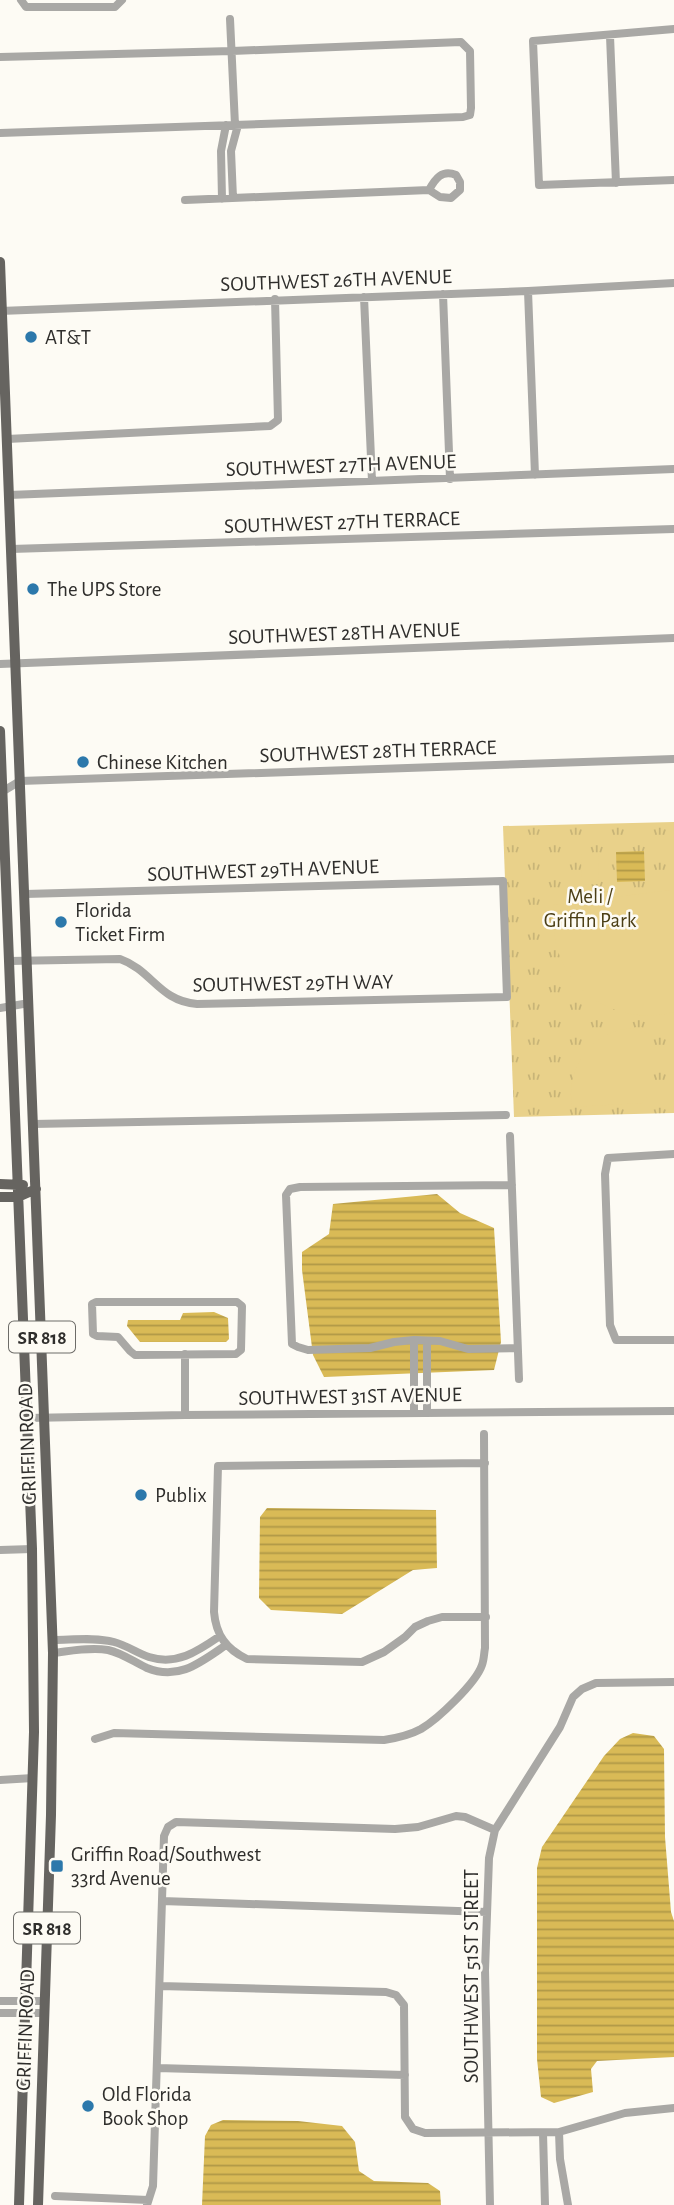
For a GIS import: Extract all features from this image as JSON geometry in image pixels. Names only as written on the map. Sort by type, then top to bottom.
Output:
[{"type":"main road","name":"GRIFFIN ROAD","points":[[0,262],[53,1640],[51,1815],[38,2205]]},
{"type":"main road","points":[[0,480],[9,495]]},
{"type":"main road","points":[[0,507],[10,523]]},
{"type":"main road","name":"GRIFFIN ROAD","points":[[0,731],[9,961],[5,1008],[18,1197],[35,1667],[19,2205]]},
{"type":"main road","points":[[0,1184],[17,1183],[36,1189]]},
{"type":"main road","points":[[0,1198],[18,1197],[36,1189]]},
{"type":"main road","points":[[32,1549],[44,1563],[52,1593]]},
{"type":"main road","points":[[34,1738],[44,1767],[52,1770]]},
{"type":"main road","points":[[33,1778],[44,1790],[51,1815]]},
{"type":"street","points":[[23,4],[115,7],[121,1]]},
{"type":"street","points":[[230,19],[233,198]]},
{"type":"street","points":[[674,29],[533,41],[539,185],[674,180]]},
{"type":"street","points":[[610,36],[616,183]]},
{"type":"street","points":[[0,57],[461,43],[470,51],[470,115],[463,117],[0,133]]},
{"type":"street","points":[[222,199],[221,150],[233,125]]},
{"type":"street","points":[[221,172],[232,171]]},
{"type":"street","points":[[184,200],[429,190]]},
{"type":"street","name":"SOUTHWEST 26TH AVENUE","points":[[1,311],[674,283]]},
{"type":"street","points":[[528,291],[535,475]]},
{"type":"street","points":[[443,294],[450,479]]},
{"type":"street","points":[[364,297],[372,481]]},
{"type":"street","points":[[7,439],[270,426],[278,419],[275,299]]},
{"type":"street","name":"SOUTHWEST 27TH AVENUE","points":[[9,495],[674,469]]},
{"type":"street","name":"SOUTHWEST 27TH TERRACE","points":[[11,549],[674,529]]},
{"type":"street","name":"SOUTHWEST 28TH AVENUE","points":[[0,664],[674,638]]},
{"type":"street","name":"SOUTHWEST 28TH TERRACE","points":[[20,780],[674,760]]},
{"type":"street","points":[[1,793],[20,780]]},
{"type":"street","name":"SOUTHWEST 29TH AVENUE","points":[[25,894],[503,881],[507,997]]},
{"type":"street","name":"SOUTHWEST 29TH WAY","points":[[9,961],[120,960],[134,965],[168,996],[197,1004],[507,997]]},
{"type":"street","points":[[5,1008],[29,1003]]},
{"type":"street","points":[[33,1124],[506,1115]]},
{"type":"street","points":[[510,1136],[519,1378]]},
{"type":"street","points":[[674,1154],[608,1157],[605,1174],[610,1325],[616,1340],[674,1340]]},
{"type":"street","points":[[512,1185],[300,1187],[290,1189],[286,1195],[292,1344],[298,1348],[358,1349],[414,1340],[440,1341],[468,1349],[517,1348]]},
{"type":"street","points":[[237,1302],[242,1306],[241,1350],[236,1354],[186,1354],[135,1355],[118,1337],[93,1334],[92,1304],[237,1302]]},
{"type":"street","points":[[414,1340],[414,1413]]},
{"type":"street","points":[[427,1341],[427,1413]]},
{"type":"street","points":[[185,1415],[186,1354]]},
{"type":"street","name":"SOUTHWEST 31ST AVENUE","points":[[27,1419],[674,1411]]},
{"type":"street","points":[[95,1739],[114,1733],[384,1740],[398,1738],[423,1728],[474,1679],[482,1666],[486,1618],[484,1434]]},
{"type":"street","points":[[485,1462],[218,1466],[214,1612],[220,1636],[226,1645],[247,1659],[362,1662],[384,1652],[415,1627],[428,1621],[442,1618],[486,1618]]},
{"type":"street","points":[[0,1550],[32,1549]]},
{"type":"street","points":[[53,1640],[111,1641],[149,1657],[172,1660],[186,1657],[220,1636]]},
{"type":"street","points":[[53,1653],[108,1650],[146,1667],[177,1673],[200,1664],[226,1645]]},
{"type":"street","name":"SOUTHWEST 51ST STREET","points":[[491,2205],[485,1970],[489,1858],[495,1829],[561,1727],[573,1697],[582,1689],[596,1683],[674,1682]]},
{"type":"street","points":[[0,1780],[33,1778]]},
{"type":"street","points":[[55,2196],[148,2203],[153,2186],[164,1836],[168,1827],[176,1822],[396,1829],[418,1827],[456,1816],[495,1829]]},
{"type":"street","points":[[162,1901],[487,1912]]},
{"type":"street","points":[[160,1986],[386,1992],[396,1995],[404,2005],[405,2117],[413,2129],[425,2133],[559,2132],[625,2113],[674,2108]]},
{"type":"street","points":[[0,2001],[45,2001]]},
{"type":"street","points":[[0,2013],[44,2013]]},
{"type":"street","points":[[157,2068],[405,2075]]},
{"type":"street","points":[[559,2132],[560,2159],[568,2205]]},
{"type":"street","points":[[543,2133],[545,2205]]},
{"type":"green space","name":"Meli / Griffin Park","points":[[674,822],[674,1113],[514,1117],[503,826]]},
{"type":"green space","points":[[581,854],[598,854],[599,884],[582,885]]},
{"type":"green space","points":[[670,890],[674,894],[674,1012],[638,1015],[605,1006],[577,985],[567,971],[555,936],[553,905]]},
{"type":"green space","points":[[636,1028],[647,1034],[647,1097],[642,1103],[572,1107],[573,1077],[586,1052],[595,1042],[607,1035]]},
{"type":"shaded area","points":[[644,851],[645,881],[617,882],[616,852]]},
{"type":"shaded area","points":[[437,1194],[460,1213],[494,1228],[501,1342],[494,1370],[324,1377],[313,1355],[302,1252],[329,1234],[333,1204]]},
{"type":"shaded area","points":[[214,1312],[228,1318],[229,1339],[226,1342],[140,1342],[127,1326],[128,1320],[180,1320],[183,1313]]},
{"type":"shaded area","points":[[267,1508],[436,1510],[437,1568],[413,1570],[342,1614],[271,1610],[259,1598],[260,1517]]},
{"type":"shaded area","points":[[633,1733],[654,1736],[664,1749],[665,1837],[674,1921],[674,2057],[597,2061],[591,2069],[593,2092],[554,2103],[541,2097],[537,2059],[537,1868],[542,1847],[604,1756],[620,1739]]},
{"type":"shaded area","points":[[223,2120],[298,2121],[342,2126],[355,2142],[359,2171],[374,2181],[428,2183],[440,2191],[441,2205],[202,2205],[205,2136],[211,2125]]},
{"type":"place","name":"AT&T","points":[[31,337]]},
{"type":"place","name":"The UPS Store","points":[[33,589]]},
{"type":"place","name":"Chinese Kitchen","points":[[83,762]]},
{"type":"place","name":"Florida Ticket Firm","points":[[61,922]]},
{"type":"place","name":"Publix","points":[[141,1495]]},
{"type":"place","name":"Griffin Road/Southwest 33rd Avenue","points":[[57,1866]]},
{"type":"place","name":"Old Florida Book Shop","points":[[88,2106]]}]
